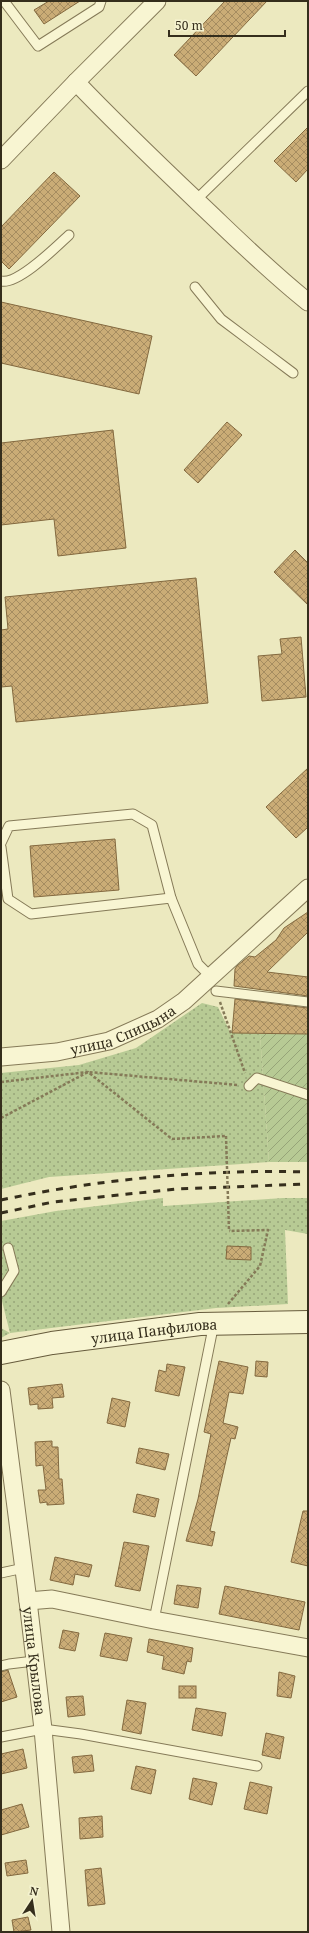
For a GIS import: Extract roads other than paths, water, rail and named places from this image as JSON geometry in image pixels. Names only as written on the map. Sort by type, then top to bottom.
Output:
[{"type":"main road","name":"улица Панфилова","points":[[1,1353],[52,1343],[214,1323],[308,1322]]},
{"type":"street","points":[[1,160],[76,82],[158,1]]},
{"type":"street","points":[[76,82],[111,120],[277,277],[307,300]]},
{"type":"street","name":"улица Спицына","points":[[1,1057],[57,1052],[109,1041],[158,1019],[184,1001],[213,984],[226,963],[308,888]]},
{"type":"street","name":"улица Крылова","points":[[1,1390],[43,1729],[61,1932]]},
{"type":"street","points":[[28,1600],[52,1599],[154,1620],[308,1648]]},
{"type":"lane","points":[[4,1],[38,46],[99,7],[102,1]]},
{"type":"lane","points":[[196,200],[308,92]]},
{"type":"lane","points":[[1,281],[6,282],[20,276],[69,235]]},
{"type":"lane","points":[[195,286],[221,319],[293,373]]},
{"type":"lane","points":[[1,843],[9,826],[134,814],[152,825],[171,898],[198,964],[213,984],[308,1002]]},
{"type":"lane","points":[[1,847],[8,899],[31,914],[171,898]]},
{"type":"lane","points":[[249,1086],[257,1078],[308,1095]]},
{"type":"lane","points":[[1,1292],[14,1271],[8,1248]]},
{"type":"lane","points":[[154,1620],[214,1323]]},
{"type":"lane","points":[[1,1573],[24,1568]]},
{"type":"lane","points":[[1,1666],[34,1661]]},
{"type":"lane","points":[[1,1737],[43,1729],[81,1734],[257,1766]]},
{"type":"railway","points":[[1,1200],[77,1186],[153,1177],[231,1172],[308,1172]]},
{"type":"railway","points":[[1,1213],[53,1202],[176,1189],[308,1184]]}]
